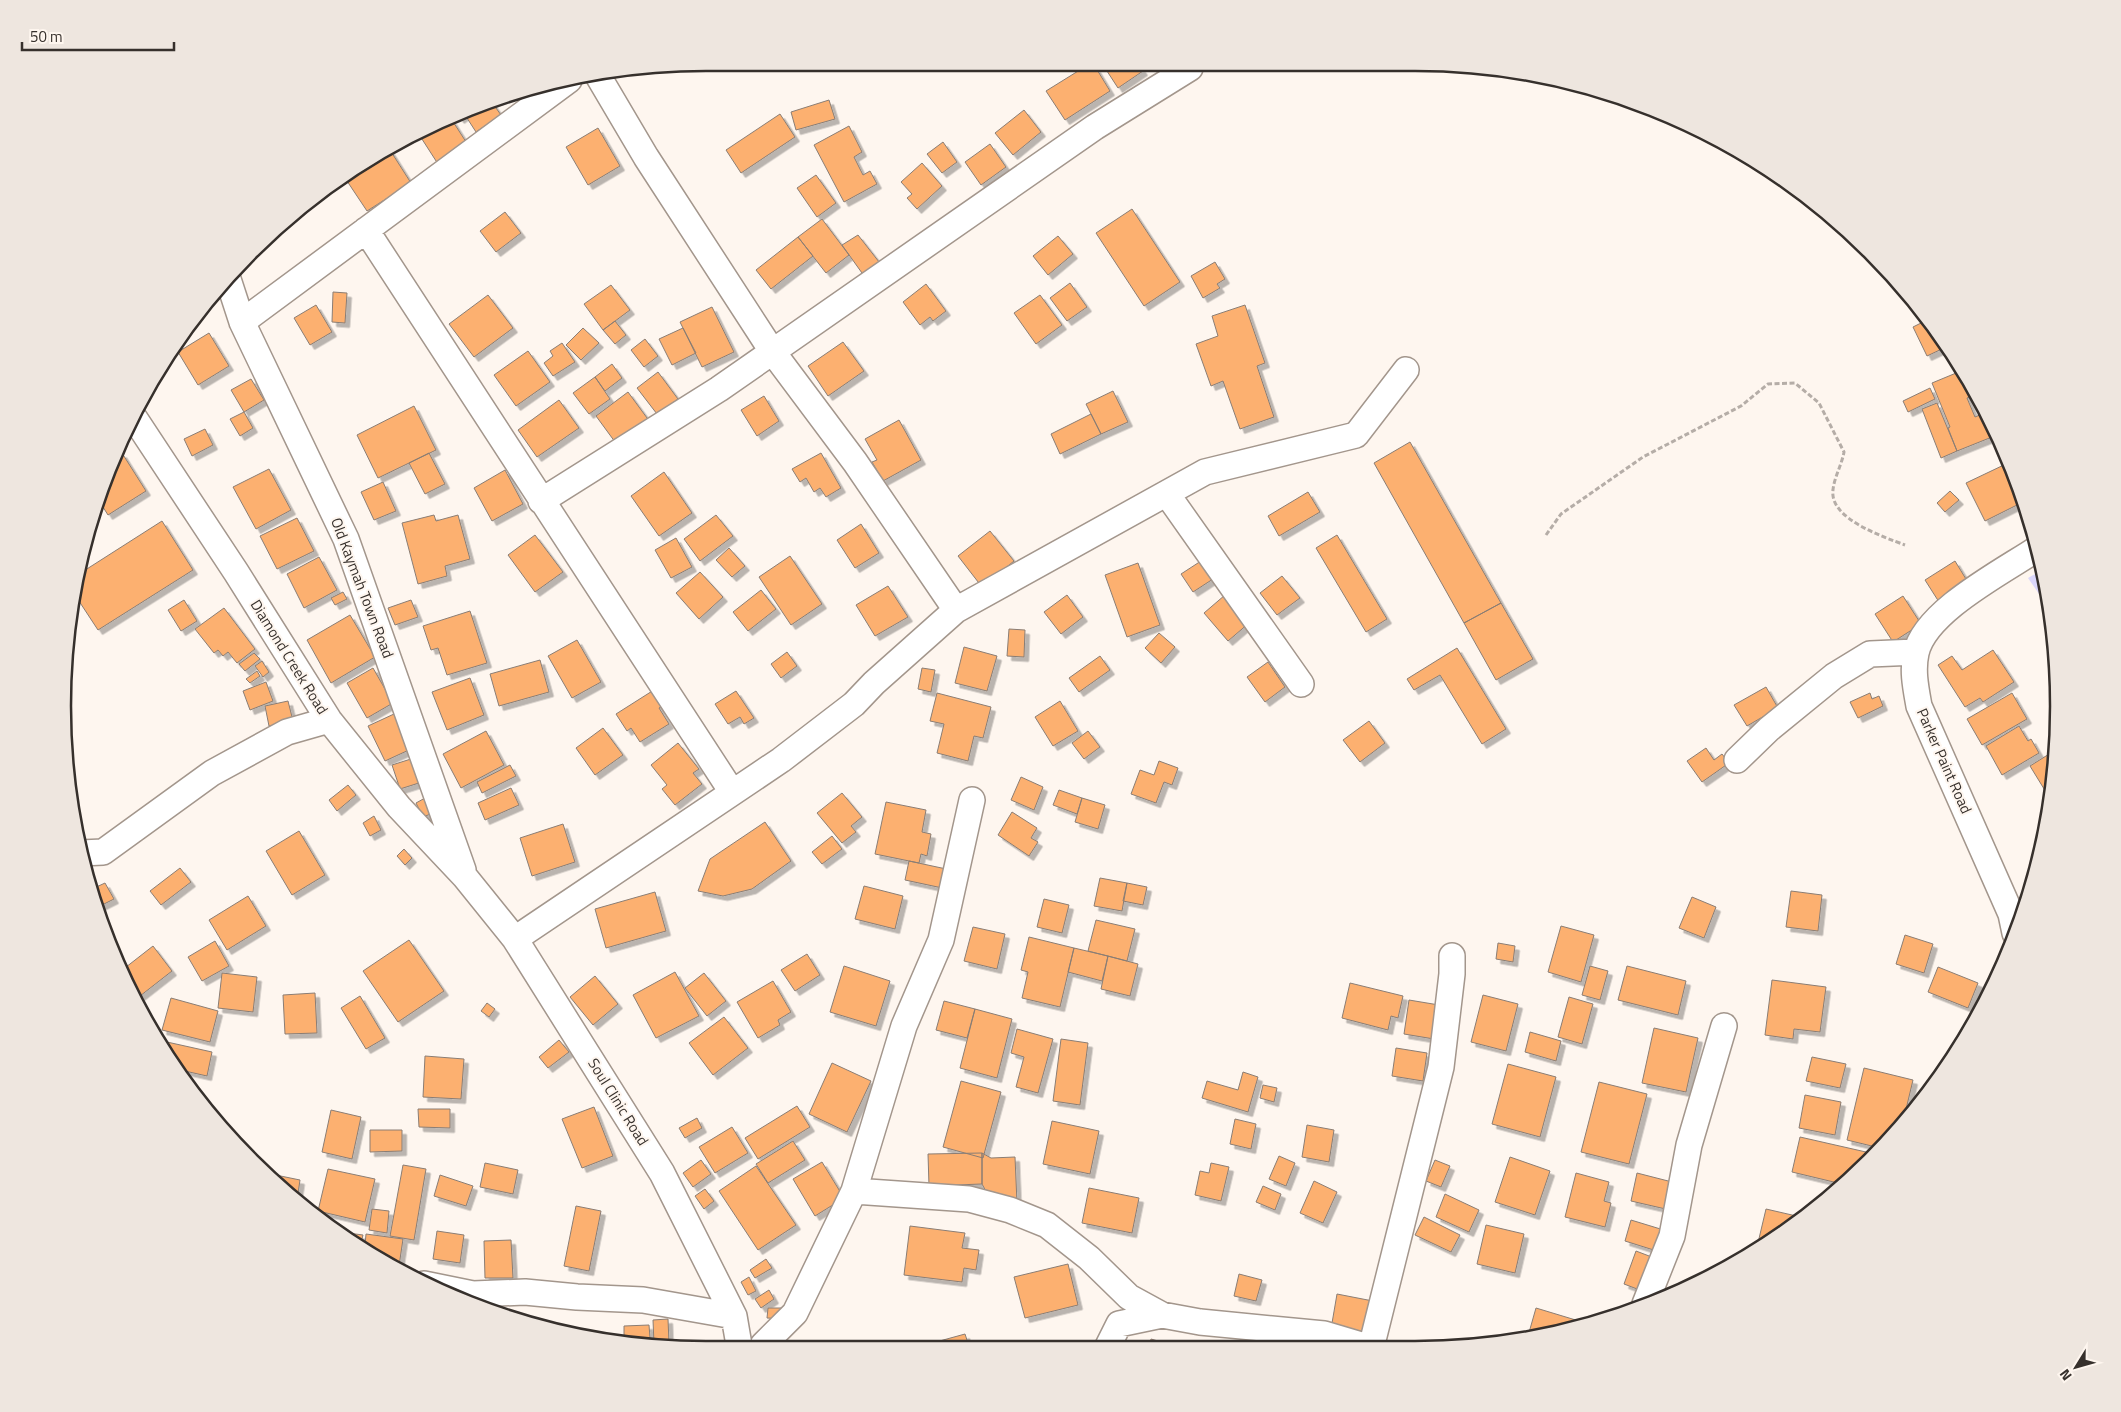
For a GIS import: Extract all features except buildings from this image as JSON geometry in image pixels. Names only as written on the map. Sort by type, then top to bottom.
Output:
[{"type":"street","points":[[541,500],[718,389],[1095,127],[1185,71]]},
{"type":"street","points":[[601,80],[646,157],[772,351],[855,462],[956,610]]},
{"type":"street","points":[[242,322],[556,89]]},
{"type":"street","points":[[366,230],[732,792]]},
{"type":"street","name":"Old Kaymah Town Road","points":[[230,286],[242,322],[346,539],[465,877]]},
{"type":"street","points":[[516,939],[781,760],[854,704],[874,683],[956,610],[1205,472],[1356,434],[1406,370]]},
{"type":"street","name":"Diamond Creek Road","points":[[138,423],[236,572],[328,720],[399,807],[465,877]]},
{"type":"street","points":[[1167,494],[1301,684]]},
{"type":"street","name":"Parker Paint Road","points":[[2012,920],[1919,706],[1914,677],[1916,652],[1929,629],[1950,606],[2031,553]]},
{"type":"street","points":[[1737,760],[1769,729],[1834,676],[1870,654],[1916,652]]},
{"type":"street","points":[[89,853],[103,852],[212,773],[249,751],[287,732],[328,720]]},
{"type":"street","points":[[767,1341],[795,1313],[854,1190],[904,1026],[941,940],[972,800]]},
{"type":"street","name":"Soul Clinic Road","points":[[465,877],[516,939],[662,1173],[734,1316],[738,1341]]},
{"type":"street","points":[[1373,1341],[1441,1067],[1452,974],[1452,956]]},
{"type":"street","points":[[1648,1296],[1672,1236],[1689,1145],[1724,1026]]},
{"type":"street","points":[[854,1190],[969,1199],[1010,1210],[1047,1225],[1089,1258],[1129,1297],[1162,1314],[1200,1322],[1324,1334],[1348,1341]]},
{"type":"street","points":[[463,1292],[473,1294],[524,1292],[643,1300],[734,1316]]},
{"type":"street","points":[[1110,1341],[1119,1324],[1162,1314]]},
{"type":"path","points":[[1546,535],[1561,514],[1643,457],[1741,406],[1768,384],[1795,383],[1819,403],[1844,452],[1832,491],[1839,511],[1872,532],[1906,545]]},
{"type":"shaded area","points":[[2036,574],[2040,595],[2028,578]]}]
